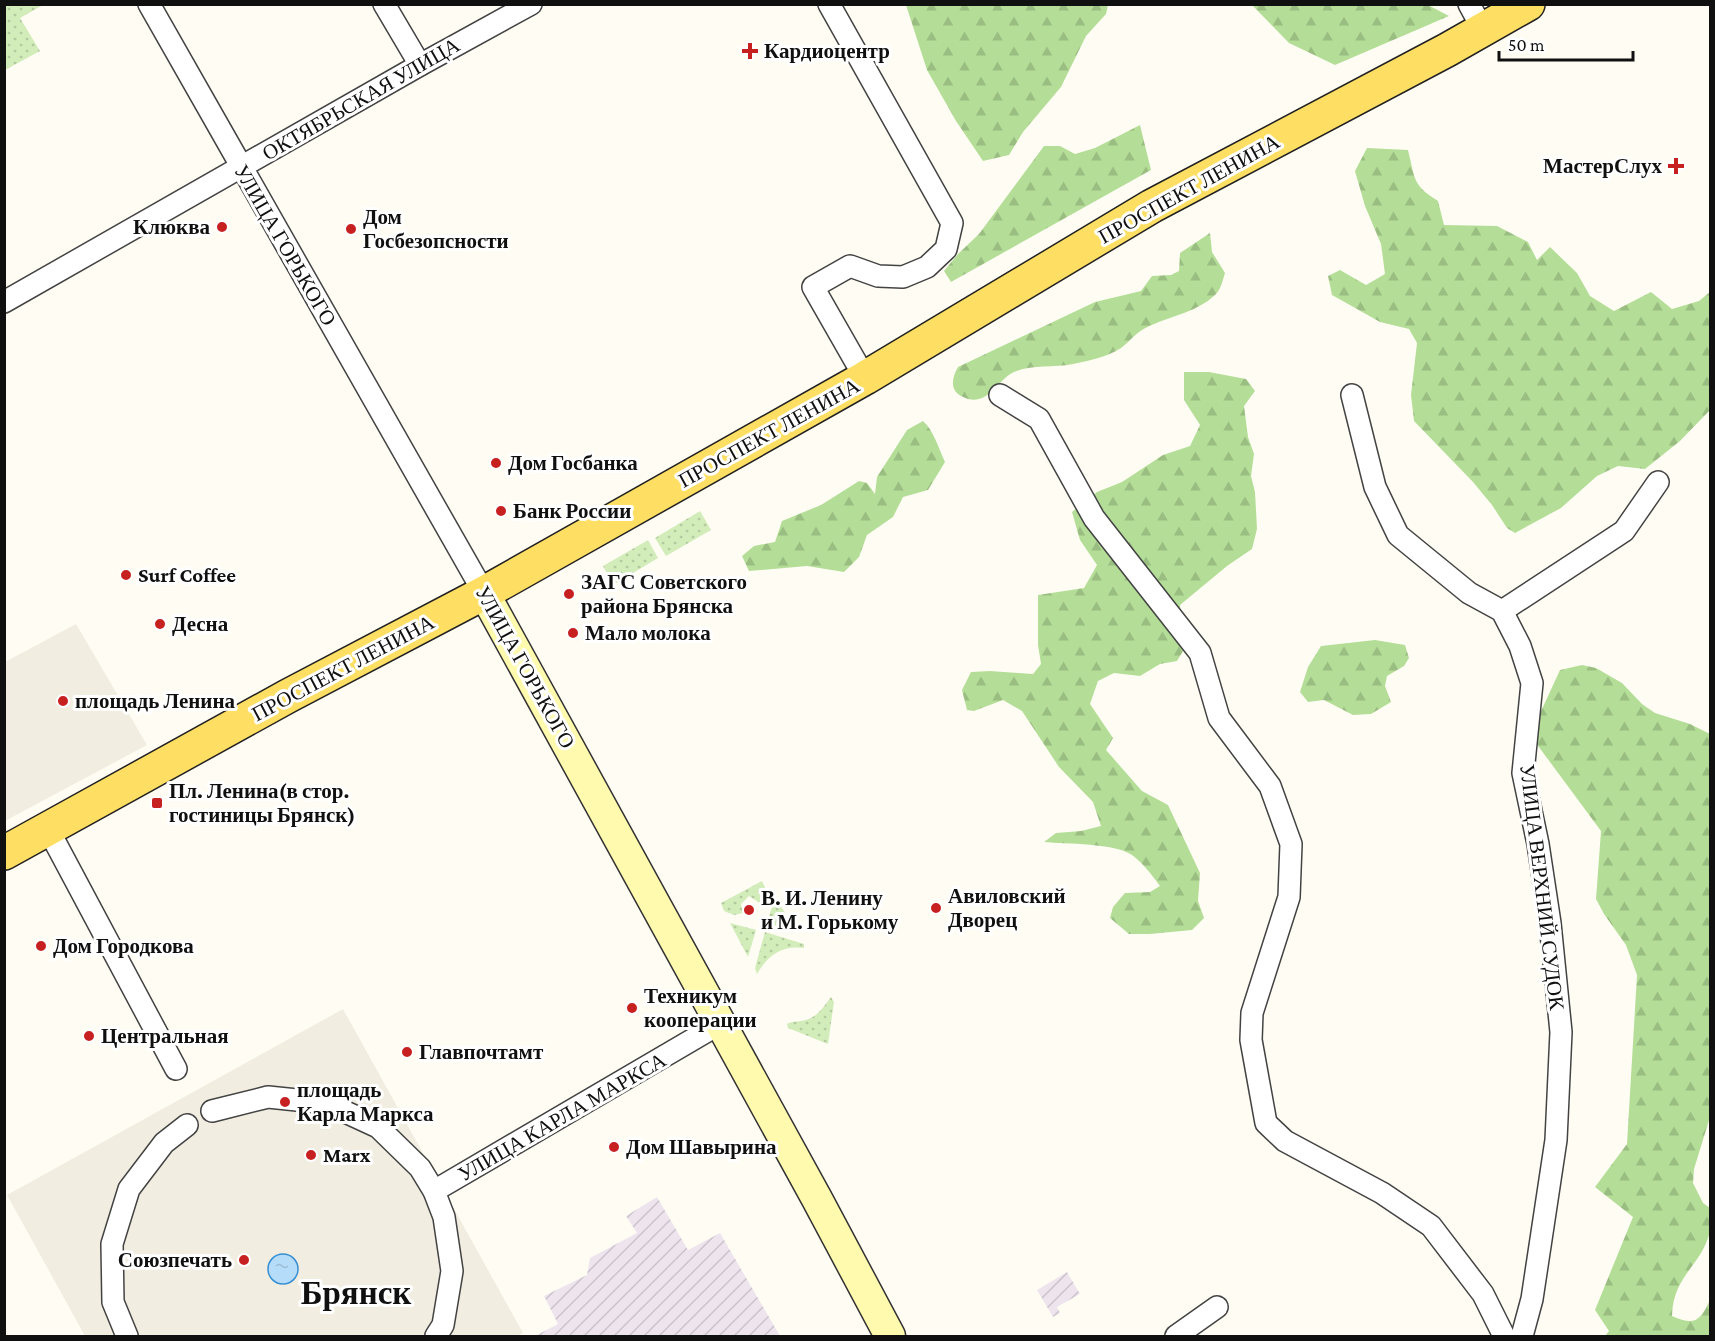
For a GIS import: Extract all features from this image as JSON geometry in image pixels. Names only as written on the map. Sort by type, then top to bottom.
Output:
[{"type":"main road","name":"ПРОСПЕКТ ЛЕНИНА","points":[[4,853],[288,696],[484,593],[865,378],[1152,206],[1476,17],[1528,4]]},
{"type":"street","name":"УЛИЦА ГОРЬКОГО","points":[[149,4],[484,593],[890,1336]]},
{"type":"street","points":[[384,4],[420,65]]},
{"type":"street","name":"ОКТЯБРЬСКАЯ УЛИЦА","points":[[4,302],[531,4]]},
{"type":"street","points":[[828,4],[952,223],[946,249],[927,267],[903,277],[878,276],[850,267],[813,287],[865,378]]},
{"type":"street","points":[[1000,395],[1040,419],[1094,518],[1200,652],[1219,718],[1270,786],[1291,844],[1289,897],[1252,1013],[1251,1040],[1266,1123],[1285,1141],[1382,1193],[1431,1226],[1483,1294],[1504,1336]]},
{"type":"street","points":[[1352,395],[1375,487],[1398,535],[1469,593],[1502,610],[1624,531],[1658,482]]},
{"type":"street","name":"УЛИЦА ВЕРХНИЙ СУДОК","points":[[1502,610],[1520,646],[1532,683],[1523,773],[1550,923],[1561,1032],[1556,1140],[1532,1299],[1522,1336]]},
{"type":"street","points":[[48,829],[176,1069]]},
{"type":"street","name":"УЛИЦА КАРЛА МАРКСА","points":[[434,1191],[721,1023]]},
{"type":"street","name":"УЛИЦА КАРЛА МАРКСА","points":[[212,1111],[268,1097],[326,1103],[378,1127],[420,1168],[434,1191],[444,1217],[452,1271],[443,1325],[436,1336]]},
{"type":"street","points":[[127,1336],[113,1302],[111,1244],[129,1189],[164,1143],[187,1125]]},
{"type":"street","points":[[1176,1336],[1217,1306]]},
{"type":"shaded area","name":"площадь Ленина","points":[[76,624],[147,745],[5,821],[5,662]]},
{"type":"shaded area","name":"площадь Карла Маркса","points":[[343,1009],[523,1333],[517,1336],[85,1336],[7,1195]]},
{"type":"shaded area","points":[[657,1197],[688,1250],[720,1233],[780,1336],[535,1336],[558,1324],[544,1296],[587,1275],[590,1258],[637,1233],[626,1216]]},
{"type":"shaded area","points":[[1067,1272],[1080,1294],[1057,1307],[1060,1313],[1053,1317],[1037,1290]]},
{"type":"green space","points":[[5,4],[43,5],[20,18],[40,51],[5,70]]},
{"type":"green space","points":[[906,4],[1108,5],[1106,14],[1086,36],[1061,87],[1023,132],[1009,155],[983,161],[956,121],[927,70]]},
{"type":"green space","points":[[1252,5],[1428,5],[1449,16],[1335,65],[1289,43]]},
{"type":"green space","points":[[1140,125],[1151,170],[951,282],[944,271],[979,234],[1044,146],[1060,146],[1075,154],[1095,148]]},
{"type":"green space","points":[[1367,148],[1408,150],[1416,180],[1423,190],[1438,201],[1444,225],[1497,226],[1528,242],[1537,260],[1550,247],[1577,273],[1590,296],[1614,311],[1651,292],[1672,309],[1699,301],[1710,292],[1710,410],[1680,441],[1645,469],[1618,466],[1597,476],[1561,508],[1515,533],[1507,528],[1473,482],[1414,421],[1411,395],[1417,343],[1409,329],[1380,322],[1332,295],[1328,276],[1340,270],[1366,285],[1385,274],[1381,244],[1365,206],[1355,171]]},
{"type":"green space","points":[[1210,233],[1212,252],[1225,273],[1218,292],[1208,301],[1151,325],[1136,334],[1121,348],[1104,356],[1073,364],[1035,367],[1014,372],[988,395],[976,400],[962,397],[955,390],[953,382],[958,367],[1095,302],[1141,291],[1152,276],[1171,275],[1179,271],[1180,253]]},
{"type":"green space","points":[[1184,372],[1209,372],[1246,379],[1255,391],[1244,406],[1248,437],[1254,454],[1251,476],[1255,492],[1257,529],[1252,549],[1227,566],[1180,605],[1185,648],[1177,661],[1160,664],[1140,676],[1114,673],[1098,681],[1090,704],[1113,738],[1106,750],[1142,791],[1168,805],[1200,873],[1198,901],[1204,918],[1192,930],[1129,934],[1110,918],[1113,907],[1125,893],[1150,892],[1160,886],[1140,862],[1124,851],[1102,846],[1044,842],[1056,833],[1081,831],[1101,826],[1093,802],[1059,767],[1022,711],[1003,700],[974,711],[967,710],[962,690],[971,672],[1033,674],[1041,664],[1038,645],[1038,595],[1084,588],[1097,565],[1080,540],[1072,512],[1097,492],[1122,482],[1163,455],[1190,446],[1200,425],[1184,400]]},
{"type":"green space","points":[[923,421],[933,434],[945,462],[928,490],[903,497],[893,517],[867,535],[859,557],[844,572],[807,566],[749,571],[742,556],[754,546],[775,542],[782,521],[821,505],[859,481],[867,483],[875,494],[877,477],[907,430]]},
{"type":"green space","points":[[700,511],[711,530],[666,556],[655,538]]},
{"type":"green space","points":[[648,540],[658,558],[613,585],[603,566]]},
{"type":"green space","points":[[1375,640],[1405,645],[1409,658],[1404,666],[1387,676],[1385,686],[1391,702],[1371,714],[1353,715],[1324,700],[1308,702],[1300,692],[1308,667],[1321,646]]},
{"type":"green space","points":[[1582,665],[1596,668],[1622,683],[1642,704],[1655,713],[1690,724],[1710,734],[1710,1117],[1694,1169],[1693,1183],[1703,1203],[1710,1208],[1711,1225],[1701,1253],[1677,1290],[1672,1316],[1686,1321],[1696,1320],[1710,1300],[1710,1336],[1605,1336],[1609,1331],[1595,1310],[1633,1217],[1595,1187],[1627,1144],[1637,975],[1626,945],[1596,899],[1601,831],[1530,735],[1560,670]]},
{"type":"green space","points":[[762,881],[766,890],[766,900],[761,904],[749,896],[741,904],[743,913],[734,915],[724,911],[721,903]]},
{"type":"green space","points":[[775,897],[797,932],[767,923]]},
{"type":"green space","points":[[730,923],[756,930],[748,957]]},
{"type":"green space","points":[[765,932],[804,944],[804,948],[789,948],[776,953],[757,974],[755,968]]},
{"type":"green space","points":[[831,997],[834,1002],[828,1044],[788,1028],[789,1023],[815,1016]]},
{"type":"water","points":[[283,1254],[293,1259],[298,1269],[293,1279],[283,1284],[273,1279],[268,1269],[273,1259]]},
{"type":"place","name":"Кардиоцентр","points":[[750,51]]},
{"type":"place","name":"МастерСлух","points":[[1676,166]]},
{"type":"place","name":"Клюква","points":[[222,227]]},
{"type":"place","name":"Дом Госбезопсности","points":[[351,229]]},
{"type":"place","name":"Дом Госбанка","points":[[496,463]]},
{"type":"place","name":"Банк России","points":[[501,511]]},
{"type":"place","name":"Surf Coffee","points":[[126,575]]},
{"type":"place","name":"ЗАГС Советского района Брянска","points":[[569,594]]},
{"type":"place","name":"Десна","points":[[160,624]]},
{"type":"place","name":"Мало молока","points":[[573,633]]},
{"type":"place","name":"площадь Ленина","points":[[63,701]]},
{"type":"place","name":"Пл. Ленина(в стор. гостиницы Брянск)","points":[[157,803]]},
{"type":"place","name":"Авиловский Дворец","points":[[936,908]]},
{"type":"place","name":"В. И. Ленину и М. Горькому","points":[[749,910]]},
{"type":"place","name":"Дом Городкова","points":[[41,946]]},
{"type":"place","name":"Техникум кооперации","points":[[632,1008]]},
{"type":"place","name":"Центральная","points":[[89,1036]]},
{"type":"place","name":"Главпочтамт","points":[[407,1052]]},
{"type":"place","name":"площадь Карла Маркса","points":[[285,1102]]},
{"type":"place","name":"Дом Шавырина","points":[[614,1147]]},
{"type":"place","name":"Marx","points":[[311,1155]]},
{"type":"place","name":"Союзпечать","points":[[244,1260]]},
{"type":"district","name":"Брянск","points":[[356,1292]]}]
